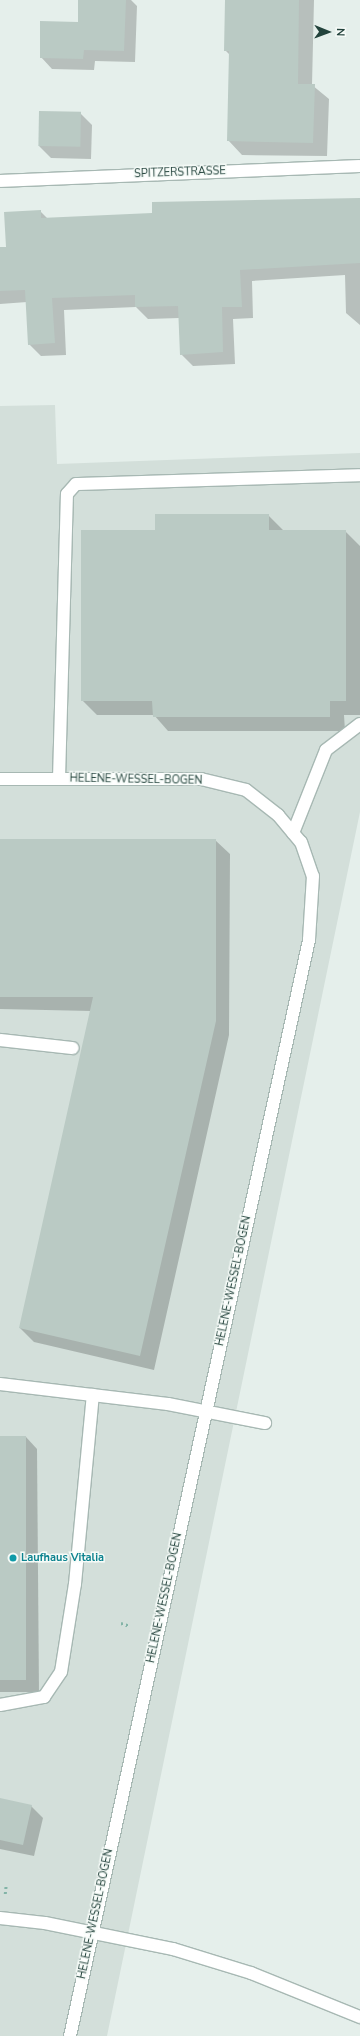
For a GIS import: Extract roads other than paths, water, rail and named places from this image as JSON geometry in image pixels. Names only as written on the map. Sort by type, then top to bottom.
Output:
[{"type":"street","name":"SPITZERSTRASSE","points":[[0,180],[360,166]]},
{"type":"street","points":[[59,779],[67,494],[76,484],[360,475]]},
{"type":"street","points":[[293,833],[326,750],[360,724]]},
{"type":"street","name":"HELENE-WESSEL-BOGEN","points":[[0,779],[202,779],[246,790],[278,815],[301,842],[313,876],[309,940],[70,2036]]},
{"type":"street","points":[[0,1040],[73,1048]]},
{"type":"street","points":[[0,1384],[168,1404],[265,1423]]},
{"type":"street","points":[[0,1705],[44,1697],[61,1672],[75,1584],[92,1395]]},
{"type":"street","points":[[0,1918],[92,1932],[213,1960],[360,2017]]},
{"type":"place","name":"Laufhaus Vitalia","points":[[13,1558]]}]
